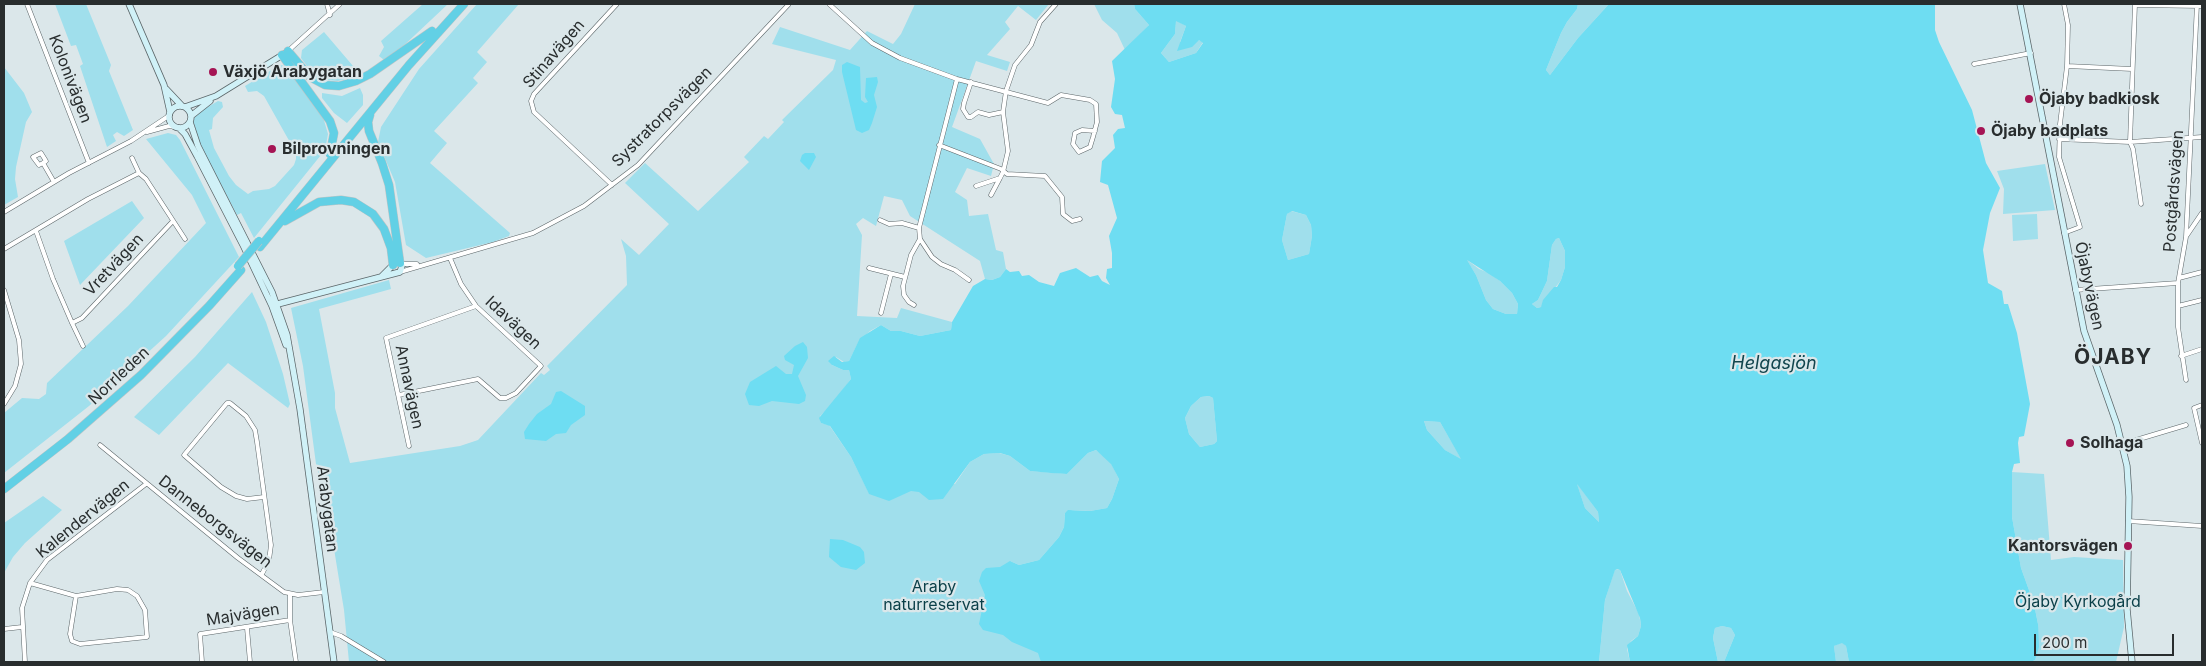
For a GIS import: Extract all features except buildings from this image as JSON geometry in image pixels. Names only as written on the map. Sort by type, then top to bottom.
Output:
[{"type":"highway","points":[[240,268],[330,154],[432,30],[457,4]]},
{"type":"highway","points":[[260,244],[277,227],[373,108],[464,4]]},
{"type":"highway","points":[[285,53],[310,77],[325,85],[339,86],[370,74],[432,30]]},
{"type":"highway","points":[[285,53],[330,121],[334,134],[330,154]]},
{"type":"highway","points":[[373,108],[368,127],[389,185],[397,265]]},
{"type":"highway","points":[[277,227],[308,206],[319,202],[341,200],[354,202],[373,214],[384,229],[397,265]]},
{"type":"highway","name":"Norrleden","points":[[4,483],[73,429],[138,372],[240,268]]},
{"type":"highway","name":"Norrleden","points":[[4,489],[68,439],[141,376],[208,306],[240,268]]},
{"type":"street","name":"Kolonivägen","points":[[27,4],[89,162]]},
{"type":"street","points":[[129,4],[164,85],[170,122],[177,127]]},
{"type":"street","points":[[327,4],[330,15]]},
{"type":"street","points":[[143,134],[169,126],[185,127],[190,119],[216,96],[285,53],[330,15],[340,4]]},
{"type":"street","name":"Stinavägen","points":[[612,185],[534,112],[531,101],[534,94],[617,4]]},
{"type":"street","name":"Systratorpsvägen","points":[[274,305],[515,239],[550,225],[584,206],[638,165],[789,4]]},
{"type":"street","points":[[829,4],[872,42],[886,51],[957,79],[1048,103],[1062,95],[1090,100],[1096,104],[1097,110],[1095,131],[1090,147],[1079,152],[1075,148],[1073,138],[1075,133],[1082,130],[1095,131]]},
{"type":"street","points":[[991,195],[1003,172],[1008,151],[1003,112],[1006,92],[1015,65],[1030,45],[1040,22],[1056,4]]},
{"type":"street","name":"Öjabyvägen","points":[[2020,4],[2031,53],[2075,290],[2093,361],[2122,443],[2129,486],[2127,608],[2132,662]]},
{"type":"street","points":[[2064,4],[2068,24],[2067,66],[2059,139],[2060,157],[2080,227],[2064,233]]},
{"type":"street","points":[[2141,204],[2133,149],[2130,142],[2135,4],[2202,6]]},
{"type":"street","name":"Postgårdsvägen","points":[[2186,380],[2181,356],[2178,283],[2186,237],[2197,5]]},
{"type":"street","points":[[1974,64],[2031,53]]},
{"type":"street","points":[[2067,66],[2132,69]]},
{"type":"street","points":[[957,79],[919,228],[920,239],[932,257],[969,280]]},
{"type":"street","points":[[971,82],[963,110],[968,117],[978,112],[988,115],[1003,112]]},
{"type":"street","points":[[164,85],[184,107],[190,119]]},
{"type":"street","points":[[4,212],[89,162],[143,134],[170,114],[176,107],[184,107],[216,96]]},
{"type":"street","name":"Arabygatan","points":[[190,119],[198,146],[247,241],[274,305],[291,360],[300,409],[334,662]]},
{"type":"street","name":"Arabygatan","points":[[177,127],[185,134],[197,156],[274,305]]},
{"type":"street","points":[[2059,139],[2130,142],[2202,137]]},
{"type":"street","points":[[939,145],[1012,175],[1045,176],[1062,197],[1063,214],[1072,221],[1080,219]]},
{"type":"street","points":[[132,158],[139,173],[146,179],[185,240]]},
{"type":"street","points":[[43,163],[54,182]]},
{"type":"street","points":[[4,249],[88,198],[139,173]]},
{"type":"street","points":[[976,186],[1000,178]]},
{"type":"street","points":[[2186,237],[2202,212]]},
{"type":"street","name":"Vretvägen","points":[[72,323],[82,318],[173,220]]},
{"type":"street","points":[[880,220],[889,224],[902,222],[919,228]]},
{"type":"street","name":"Vretvägen","points":[[36,230],[52,278],[83,346]]},
{"type":"street","points":[[914,305],[909,302],[903,291],[911,255],[920,239]]},
{"type":"street","name":"Idavägen","points":[[399,395],[478,379],[500,398],[506,398],[516,393],[540,366],[476,306],[461,284],[450,258]]},
{"type":"street","name":"Systratorpsvägen","points":[[397,265],[424,264]]},
{"type":"street","points":[[382,276],[397,265],[402,269],[399,272]]},
{"type":"street","points":[[869,268],[905,277]]},
{"type":"street","points":[[2179,278],[2202,272]]},
{"type":"street","points":[[881,313],[891,274]]},
{"type":"street","points":[[2075,290],[2178,283]]},
{"type":"street","points":[[4,290],[19,340],[21,364],[15,386],[4,404]]},
{"type":"street","points":[[2178,306],[2202,300]]},
{"type":"street","name":"Annavägen","points":[[408,446],[386,338],[476,306]]},
{"type":"street","points":[[2181,356],[2202,349]]},
{"type":"street","points":[[262,574],[271,554],[264,497],[255,430],[246,416],[230,403],[227,403],[184,455],[214,481],[236,496],[247,499],[264,497]]},
{"type":"street","points":[[2202,404],[2194,408],[2202,443]]},
{"type":"street","points":[[2122,443],[2126,444],[2186,425]]},
{"type":"street","name":"Danneborgsvägen","points":[[100,445],[238,558],[290,594]]},
{"type":"street","name":"Kalendervägen","points":[[25,662],[22,608],[30,584],[48,560],[146,484]]},
{"type":"street","points":[[2128,521],[2202,526]]},
{"type":"street","points":[[30,584],[76,596],[117,589],[128,590],[137,596],[145,610],[147,637],[80,644],[72,641],[70,634],[76,596]]},
{"type":"street","points":[[296,662],[290,620],[290,594],[324,592]]},
{"type":"street","name":"Majvägen","points":[[202,662],[200,634],[290,620]]},
{"type":"street","points":[[4,630],[22,627]]},
{"type":"street","points":[[247,628],[250,662]]},
{"type":"street","points":[[330,632],[341,636],[384,662]]},
{"type":"green space","points":[[55,4],[86,4],[111,65],[109,71],[133,130],[124,136],[117,132],[113,135],[116,141],[107,147],[80,66],[83,64],[76,45],[71,46]]},
{"type":"green space","points":[[423,4],[448,4],[398,51],[384,60],[379,56],[384,47],[381,41]]},
{"type":"green space","points":[[477,4],[519,4],[477,52],[487,62],[473,78],[478,83],[434,131],[447,143],[430,163],[510,233],[509,236],[493,242],[426,258],[406,245],[395,182],[378,142],[381,127],[419,69]]},
{"type":"green space","name":"Araby naturreservat","points":[[915,4],[1049,4],[1036,20],[1018,6],[1005,22],[1010,29],[987,55],[1010,62],[1007,71],[976,61],[952,127],[980,139],[994,164],[991,176],[967,168],[955,192],[967,200],[969,216],[988,214],[996,250],[1003,252],[1006,269],[1000,277],[992,280],[985,279],[980,261],[910,216],[902,200],[884,196],[876,226],[863,218],[856,224],[862,235],[857,316],[897,318],[901,308],[952,322],[951,330],[920,336],[901,331],[891,331],[881,325],[870,331],[858,343],[849,361],[844,362],[836,357],[832,365],[843,370],[849,370],[851,379],[830,407],[820,416],[821,423],[829,425],[851,457],[869,493],[892,489],[955,484],[970,462],[984,454],[999,453],[1010,456],[1030,471],[1067,474],[1088,453],[1096,450],[1104,456],[1111,463],[1119,479],[1107,508],[1090,511],[1073,510],[1065,513],[1064,527],[1059,537],[1039,560],[1019,565],[1010,561],[1096,662],[349,662],[344,610],[327,506],[316,464],[303,366],[291,308],[389,280],[391,289],[319,309],[335,393],[335,408],[350,463],[460,446],[478,440],[541,373],[544,375],[550,370],[547,366],[627,285],[626,256],[621,239],[639,255],[669,224],[625,183],[645,163],[698,211],[749,162],[744,157],[764,136],[768,139],[784,122],[782,120],[833,70],[836,60],[772,44],[780,27],[850,50],[867,31],[893,44],[901,34]]},
{"type":"green space","points":[[1094,4],[1134,4],[1135,9],[1149,25],[1125,50],[1117,33],[1102,20]]},
{"type":"green space","points":[[1578,4],[1609,4],[1578,38],[1550,75],[1546,70],[1561,33],[1577,9]]},
{"type":"green space","points":[[1176,20],[1186,26],[1180,42],[1199,40],[1203,42],[1196,53],[1169,62],[1161,53],[1175,34]]},
{"type":"green space","points":[[324,32],[359,73],[354,77],[338,81],[327,80],[313,74],[301,58],[302,50]]},
{"type":"green space","points":[[280,65],[285,66],[291,72],[323,117],[328,134],[325,150],[254,238],[241,213],[237,215],[202,149],[192,124],[196,114],[218,101],[222,102],[223,107],[213,118],[212,129],[209,130],[214,148],[229,176],[236,185],[248,194],[275,186],[294,165],[296,153],[264,96],[257,91],[248,92],[245,86]]},
{"type":"green space","points":[[4,67],[24,93],[32,112],[26,122],[16,167],[15,179],[18,197],[4,205]]},
{"type":"green space","points":[[360,88],[363,95],[363,105],[347,123],[334,113],[322,98],[322,93],[342,96]]},
{"type":"green space","points":[[168,133],[176,135],[180,140],[239,257],[166,336],[89,406],[4,473],[4,413],[22,398],[39,399],[46,394],[47,383],[128,306],[206,223],[192,195],[146,139]]},
{"type":"green space","points":[[2045,164],[2055,210],[2003,214],[2004,189],[1997,171]]},
{"type":"green space","points":[[132,201],[144,218],[80,285],[64,241]]},
{"type":"green space","points":[[1291,211],[1306,215],[1311,225],[1312,236],[1309,254],[1288,260],[1282,240],[1287,214]]},
{"type":"green space","points":[[2037,214],[2038,239],[2013,241],[2012,215]]},
{"type":"green space","points":[[1559,238],[1565,251],[1565,267],[1561,280],[1541,307],[1537,308],[1532,304],[1538,300],[1547,281],[1552,245]]},
{"type":"green space","points":[[1466,259],[1500,281],[1512,293],[1518,304],[1517,314],[1506,314],[1493,309],[1486,300],[1476,275]]},
{"type":"green space","points":[[252,292],[266,322],[283,374],[290,404],[288,408],[228,363],[159,435],[134,417],[195,357]]},
{"type":"green space","points":[[1209,396],[1213,398],[1217,441],[1214,444],[1200,447],[1189,434],[1185,418],[1191,406],[1201,397]]},
{"type":"green space","points":[[1424,421],[1440,422],[1462,460],[1445,450],[1427,430]]},
{"type":"green space","name":"Öjaby Kyrkogård","points":[[2012,472],[2044,474],[2051,560],[2074,557],[2123,560],[2124,627],[2116,662],[2031,662],[2035,660],[2038,624],[2034,604],[2021,568],[2012,517]]},
{"type":"green space","points":[[1576,482],[1598,512],[1599,522],[1585,508]]},
{"type":"green space","points":[[43,496],[62,510],[25,543],[13,557],[4,573],[4,523]]},
{"type":"green space","points":[[1615,569],[1620,570],[1627,591],[1639,614],[1641,626],[1638,636],[1631,641],[1627,649],[1630,662],[1599,662],[1605,600]]},
{"type":"green space","points":[[1722,626],[1731,628],[1735,635],[1724,662],[1718,662],[1713,638],[1715,628]]},
{"type":"green space","points":[[1842,642],[1846,646],[1849,662],[1836,662],[1834,646]]},
{"type":"water","name":"Helgasjön","points":[[1134,4],[1578,4],[1577,9],[1561,33],[1546,70],[1550,75],[1578,38],[1609,4],[1935,4],[1935,30],[1939,42],[1972,110],[1986,163],[2000,188],[1990,213],[1983,250],[1988,283],[2002,291],[2004,304],[2008,304],[2017,333],[2030,404],[2024,436],[2019,437],[2020,463],[2014,464],[2012,472],[2012,517],[2021,568],[2034,604],[2038,624],[2039,647],[2035,660],[2031,662],[1849,662],[1846,646],[1842,643],[1834,646],[1836,662],[1724,662],[1735,635],[1731,628],[1722,626],[1715,628],[1713,638],[1718,662],[1630,662],[1627,645],[1638,636],[1641,626],[1640,618],[1620,570],[1617,569],[1615,570],[1605,600],[1599,662],[1041,662],[1038,653],[1012,642],[1003,635],[983,630],[979,624],[985,595],[979,581],[982,572],[986,568],[1000,567],[1010,561],[1019,565],[1039,560],[1059,537],[1064,527],[1065,513],[1068,510],[1090,511],[1107,508],[1119,479],[1111,464],[1096,450],[1088,453],[1067,474],[1051,473],[1030,471],[1010,456],[1000,453],[984,454],[970,462],[943,499],[929,500],[919,492],[911,491],[889,501],[869,494],[851,457],[830,426],[821,423],[819,418],[851,379],[849,370],[843,370],[828,361],[834,356],[842,362],[849,361],[860,338],[881,325],[891,331],[901,331],[920,336],[951,330],[952,322],[973,286],[985,279],[992,280],[1000,277],[1006,269],[1010,272],[1019,271],[1022,276],[1029,275],[1039,282],[1054,286],[1060,273],[1076,268],[1090,277],[1098,275],[1102,281],[1110,285],[1106,278],[1107,269],[1112,268],[1109,236],[1117,218],[1108,185],[1100,182],[1102,161],[1115,148],[1113,135],[1118,129],[1125,128],[1122,115],[1115,114],[1111,107],[1115,79],[1112,61],[1149,25],[1135,9]],"holes":[[[1176,21],[1186,26],[1177,51],[1192,47],[1199,40],[1203,43],[1196,53],[1169,62],[1161,53],[1175,34]],[[1292,211],[1306,215],[1311,225],[1312,236],[1309,254],[1288,260],[1282,240],[1287,214]],[[1559,238],[1565,251],[1565,267],[1557,287],[1554,287],[1543,300],[1541,307],[1537,308],[1532,304],[1538,300],[1547,281],[1552,245]],[[1467,260],[1500,281],[1512,293],[1518,304],[1517,314],[1506,314],[1493,309],[1486,300],[1476,275]],[[1209,396],[1213,398],[1217,441],[1214,444],[1200,447],[1189,434],[1185,418],[1191,406],[1201,397]],[[1424,421],[1440,422],[1461,459],[1445,450],[1427,430]],[[1577,484],[1598,512],[1599,522],[1585,508]]]},
{"type":"water","points":[[847,62],[860,67],[861,100],[865,103],[868,102],[865,97],[866,78],[877,77],[878,82],[874,95],[877,107],[869,130],[862,133],[856,130],[842,72],[842,65]]},
{"type":"water","points":[[805,153],[814,153],[816,157],[809,170],[800,161]]},
{"type":"water","points":[[803,342],[807,347],[808,358],[798,376],[806,395],[805,401],[799,404],[772,401],[759,406],[749,405],[745,394],[750,382],[776,366],[786,374],[792,374],[794,365],[785,360],[784,356],[795,346]]},
{"type":"water","points":[[561,391],[585,406],[585,415],[571,425],[566,433],[556,434],[546,441],[525,439],[524,432],[529,424],[537,414],[551,404],[556,392]]},
{"type":"water","points":[[830,539],[843,540],[860,547],[864,552],[865,563],[856,570],[841,567],[829,557]]},
{"type":"waterway","points":[[2035,608],[2057,597],[2091,603],[2105,602],[2112,609]]},
{"type":"place","name":"Växjö Arabygatan","points":[[213,72]]},
{"type":"place","name":"Öjaby badkiosk","points":[[2029,99]]},
{"type":"place","name":"Öjaby badplats","points":[[1981,131]]},
{"type":"place","name":"Bilprovningen","points":[[272,149]]},
{"type":"place","name":"Solhaga","points":[[2070,443]]},
{"type":"place","name":"Kantorsvägen","points":[[2128,546]]},
{"type":"district","name":"ÖJABY","points":[[2113,358]]}]
